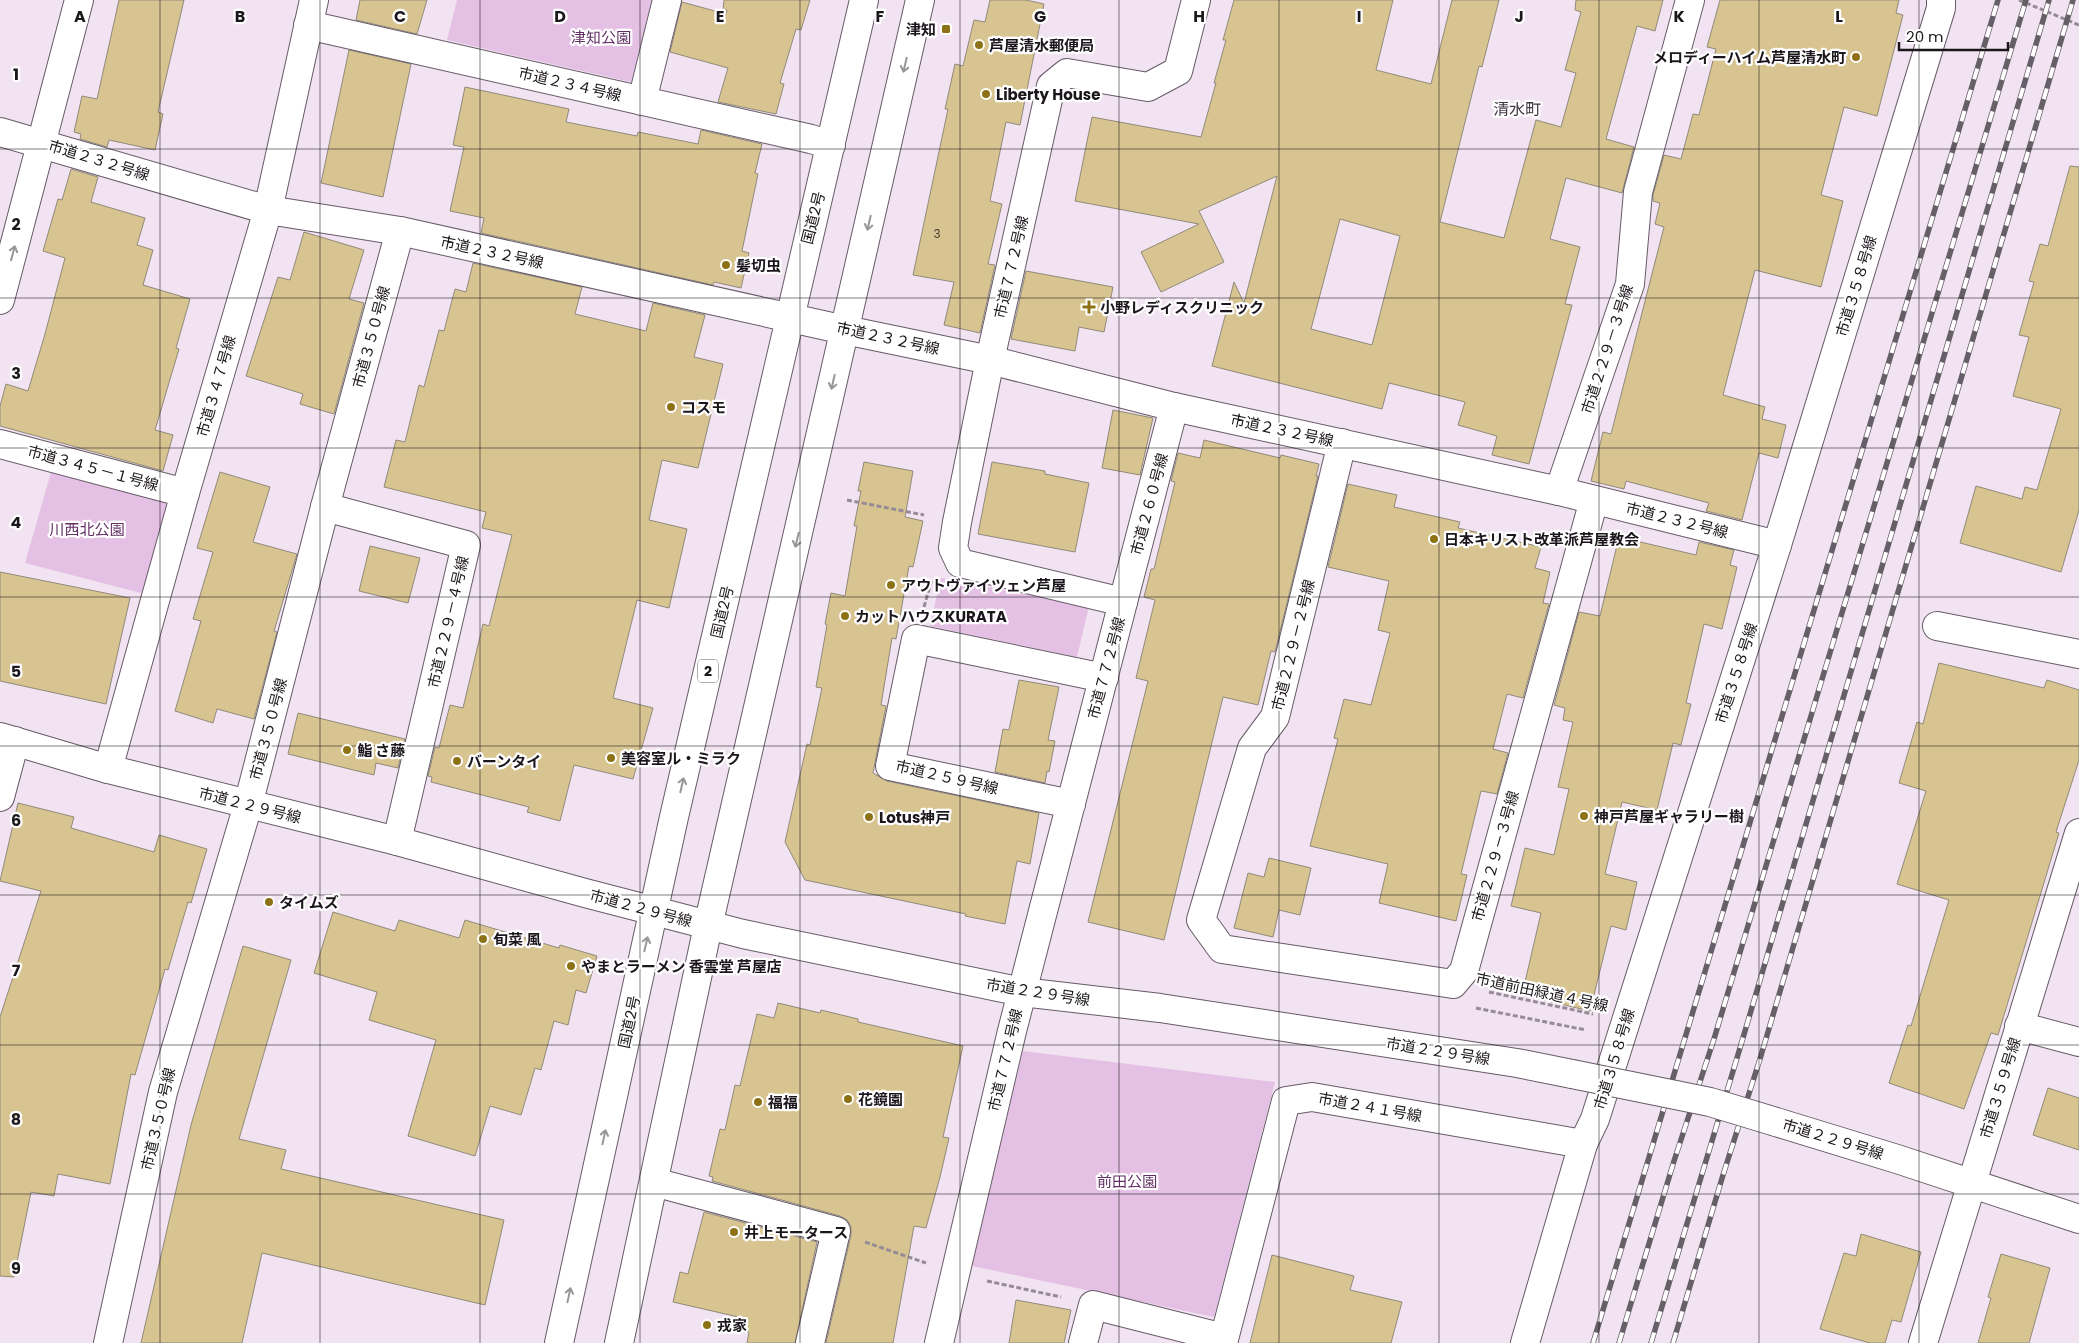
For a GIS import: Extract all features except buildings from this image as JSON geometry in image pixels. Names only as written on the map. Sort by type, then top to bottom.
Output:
[{"type":"main road","points":[[0,300],[43,144],[79,0]]},
{"type":"main road","points":[[642,101],[667,0]]},
{"type":"main road","name":"国道2号","points":[[559,1343],[654,911],[864,0]]},
{"type":"main road","points":[[618,1343],[708,926],[920,0]]},
{"type":"main road","name":"市道７７２号線","points":[[939,1343],[1022,992],[1123,602],[960,563],[953,548],[957,522],[990,360],[1052,86],[1067,73],[1148,87],[1178,71],[1196,0]]},
{"type":"main road","name":"市道２２９－３号線","points":[[1559,490],[1630,284],[1638,192],[1690,0]]},
{"type":"main road","name":"市道３５８号線","points":[[1525,1343],[1583,1144],[1595,1119],[1777,545],[1941,8],[1941,0]]},
{"type":"main road","name":"市道２３４号線","points":[[311,12],[642,101],[831,145]]},
{"type":"main road","name":"市道３４７号線","points":[[108,769],[185,493],[268,210],[311,12]]},
{"type":"main road","name":"市道２３２号線","points":[[0,132],[268,210],[400,232],[990,360],[1174,407],[1559,490],[1777,545]]},
{"type":"main road","name":"市道３５０号線","points":[[108,1343],[163,1092],[248,805],[325,507],[400,232]]},
{"type":"main road","name":"市道２６０号線","points":[[1123,602],[1174,407]]},
{"type":"main road","name":"市道２２９－２号線","points":[[1342,443],[1275,717],[1252,748],[1201,920],[1222,949],[1460,995]]},
{"type":"main road","name":"市道３４５－１号線","points":[[0,444],[185,493]]},
{"type":"main road","name":"市道２２９－３号線","points":[[1460,995],[1464,970],[1594,500]]},
{"type":"main road","name":"市道２２９－４号線","points":[[325,507],[466,545],[397,841]]},
{"type":"main road","points":[[1937,626],[2079,654]]},
{"type":"main road","points":[[916,639],[1104,678]]},
{"type":"main road","name":"市道２５９号線","points":[[916,639],[890,766],[1071,804]]},
{"type":"main road","points":[[0,798],[7,739]]},
{"type":"main road","name":"市道２２９号線","points":[[7,739],[108,769],[397,841],[743,934],[1022,992],[1160,1008],[1517,1063],[1710,1102],[1897,1159],[2079,1219]]},
{"type":"main road","name":"市道３５９号線","points":[[1922,1343],[2079,833]]},
{"type":"main road","points":[[2019,1026],[2079,1042]]},
{"type":"main road","name":"市道２４１号線","points":[[1223,1340],[1286,1101],[1312,1097],[1583,1144]]},
{"type":"main road","points":[[654,1182],[836,1232],[810,1343]]},
{"type":"main road","points":[[1083,1343],[1093,1305],[1223,1340]]},
{"type":"path","points":[[2019,0],[2079,25]]},
{"type":"path","points":[[847,500],[957,522]]},
{"type":"path","points":[[916,639],[936,561],[960,563]]},
{"type":"path","points":[[1460,995],[1586,1030]]},
{"type":"path","name":"市道前田緑道４号線","points":[[1460,995],[1626,1021]]},
{"type":"green space","name":"津知公園","points":[[457,0],[652,0],[631,82],[447,40]]},
{"type":"green space","name":"川西北公園","points":[[52,469],[173,501],[145,594],[25,563]]},
{"type":"green space","points":[[941,578],[1089,606],[1077,657],[930,626]]},
{"type":"green space","name":"前田公園","points":[[1023,1051],[1275,1082],[1214,1317],[972,1266]]},
{"type":"railway","points":[[1593,1343],[1998,0]]},
{"type":"railway","points":[[1619,1343],[1674,1161],[1714,1039],[2026,0]]},
{"type":"railway","points":[[1651,1343],[1740,1048],[2049,0]]},
{"type":"railway","points":[[1673,1343],[1760,1059],[2073,0]]},
{"type":"place","name":"津知","points":[[946,29]]},
{"type":"place","name":"芦屋清水郵便局","points":[[979,45]]},
{"type":"place","name":"メロディーハイム芦屋清水町","points":[[1856,57]]},
{"type":"place","name":"Liberty House","points":[[986,94]]},
{"type":"place","name":"髪切虫","points":[[726,265]]},
{"type":"place","name":"小野レディスクリニック","points":[[1089,307]]},
{"type":"place","name":"コスモ","points":[[671,407]]},
{"type":"place","name":"日本キリスト改革派芦屋教会","points":[[1434,539]]},
{"type":"place","name":"アウトヴァイツェン芦屋","points":[[891,585]]},
{"type":"place","name":"カットハウスKURATA","points":[[845,616]]},
{"type":"place","name":"鮨 さ藤","points":[[347,750]]},
{"type":"place","name":"美容室ル・ミラク","points":[[611,758]]},
{"type":"place","name":"バーンタイ","points":[[457,761]]},
{"type":"place","name":"神戸芦屋ギャラリー樹","points":[[1584,816]]},
{"type":"place","name":"Lotus神戸","points":[[869,817]]},
{"type":"place","name":"タイムズ","points":[[269,902]]},
{"type":"place","name":"旬菜 風","points":[[483,939]]},
{"type":"place","name":"やまとラーメン 香雲堂 芦屋店","points":[[571,966]]},
{"type":"place","name":"花鏡園","points":[[848,1099]]},
{"type":"place","name":"福福","points":[[758,1102]]},
{"type":"place","name":"井上モータース","points":[[734,1232]]},
{"type":"place","name":"戎家","points":[[707,1325]]},
{"type":"district","name":"清水町","points":[[1517,109]]}]
